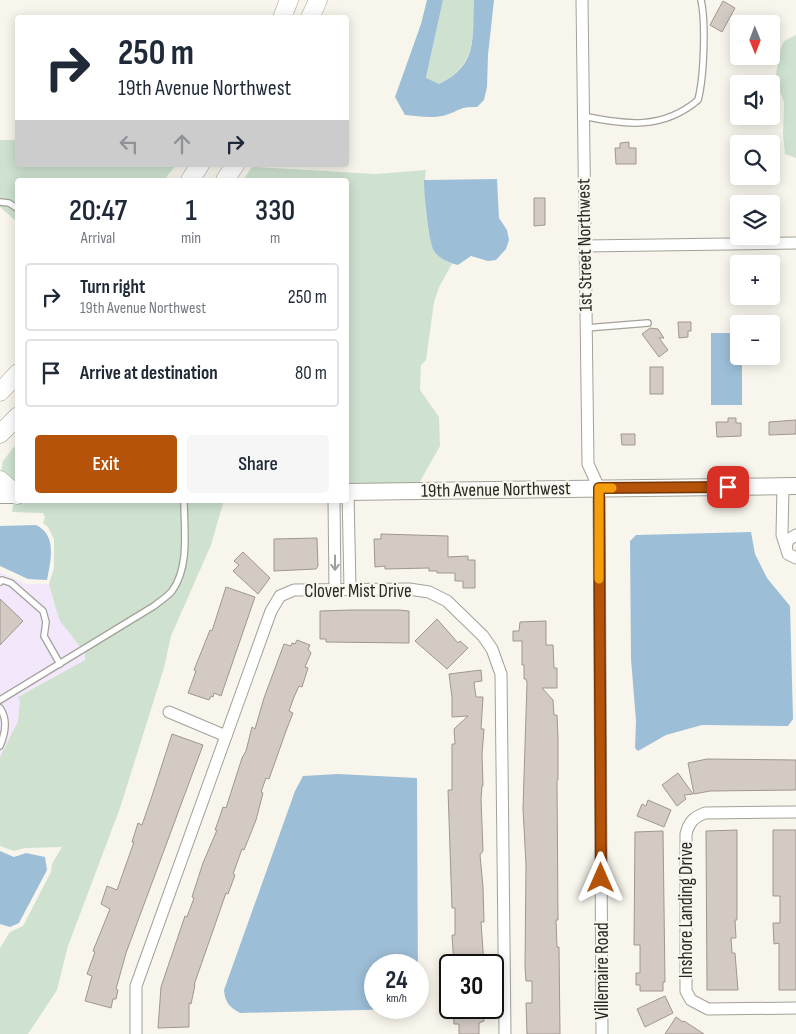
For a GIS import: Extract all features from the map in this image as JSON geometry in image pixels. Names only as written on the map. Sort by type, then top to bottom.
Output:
[{"type":"main road","points":[[283,15],[289,0]]},
{"type":"main road","points":[[311,15],[318,0]]},
{"type":"main road","points":[[191,178],[199,167]]},
{"type":"main road","points":[[226,178],[234,167]]},
{"type":"main road","points":[[0,392],[15,377]]},
{"type":"main road","points":[[0,434],[15,419]]},
{"type":"main road","points":[[0,480],[9,495]]},
{"type":"street","name":"1st Street Northwest","points":[[582,0],[588,464],[599,488]]},
{"type":"street","points":[[585,246],[796,243]]},
{"type":"street","points":[[789,486],[782,521],[782,535],[796,569]]},
{"type":"street","name":"19th Avenue Northwest","points":[[349,495],[599,488],[789,486]]},
{"type":"street","name":"Villemaire Road","points":[[599,488],[602,1034]]},
{"type":"street","points":[[335,590],[335,536],[341,503]]},
{"type":"street","points":[[344,503],[349,536],[350,589]]},
{"type":"street","points":[[782,521],[796,535],[788,540],[790,553]]},
{"type":"street","points":[[335,536],[349,536]]},
{"type":"street","name":"Clover Mist Drive","points":[[136,1034],[136,986],[271,611],[280,596],[294,590],[408,589],[429,592],[447,601],[487,642],[492,649],[501,674],[505,1034]]},
{"type":"street","points":[[169,712],[226,736]]},
{"type":"street","name":"Inshore Landing Drive","points":[[796,812],[706,812],[695,817],[688,824],[686,834],[686,991],[690,1000],[708,1009],[796,1008]]},
{"type":"lane","points":[[583,116],[624,123],[646,123],[678,113],[698,100],[701,89],[702,58],[700,0]]},
{"type":"lane","points":[[0,202],[9,203],[15,207]]},
{"type":"lane","points":[[586,328],[648,324]]},
{"type":"lane","points":[[0,700],[154,606],[172,591],[179,576],[183,558],[184,503]]},
{"type":"lane","points":[[1,580],[11,583],[43,611],[46,622],[44,636],[60,664]]},
{"type":"lane","points":[[0,708],[4,713],[5,734],[0,746]]},
{"type":"shaded area","points":[[0,572],[26,584],[49,584],[56,609],[70,634],[85,654],[85,660],[18,697],[20,701],[18,721],[0,757]]},
{"type":"green space","points":[[443,0],[474,0],[473,38],[467,59],[460,68],[439,84],[426,79]]},
{"type":"green space","points":[[796,35],[796,158],[785,154],[783,134],[784,102],[780,92],[780,75],[776,75],[778,65],[780,65],[780,53],[784,41]]},
{"type":"green space","points":[[0,140],[15,140],[15,167],[174,167],[166,178],[15,178],[15,220],[0,207]]},
{"type":"green space","points":[[252,167],[376,174],[426,170],[426,210],[431,241],[437,254],[452,264],[439,287],[434,302],[426,360],[421,365],[420,390],[439,417],[440,446],[418,485],[349,486],[349,178],[244,178]]},
{"type":"green space","points":[[15,446],[15,486],[1,472],[3,461]]},
{"type":"green space","points":[[14,500],[15,503],[223,503],[211,545],[171,636],[164,668],[120,808],[68,946],[57,990],[28,1034],[0,1034],[0,948],[10,932],[23,926],[62,847],[25,848],[14,851],[0,846],[0,757],[18,721],[20,701],[18,697],[85,660],[85,653],[60,621],[56,609],[49,584],[54,568],[54,539],[48,527],[43,523],[45,517],[43,513],[12,512]]},
{"type":"water","points":[[427,0],[443,0],[426,78],[439,84],[461,68],[467,59],[473,38],[474,0],[494,0],[488,55],[487,87],[484,100],[477,107],[463,108],[436,117],[405,115],[395,97],[421,24]]},
{"type":"water","points":[[497,179],[499,218],[507,230],[509,240],[506,249],[496,260],[488,261],[471,256],[458,265],[448,262],[436,254],[430,237],[424,180]]},
{"type":"water","points":[[711,333],[730,333],[730,365],[742,365],[742,405],[711,405]]},
{"type":"water","points":[[36,525],[43,529],[50,542],[51,556],[47,580],[28,579],[0,566],[0,526]]},
{"type":"water","points":[[751,532],[755,554],[767,578],[790,606],[793,719],[788,726],[702,725],[666,735],[638,751],[635,748],[636,721],[631,659],[630,541],[636,535]]},
{"type":"water","points":[[338,774],[417,778],[418,954],[364,954],[364,1010],[240,1013],[228,1004],[224,990],[295,791],[303,776]]},
{"type":"water","points":[[0,851],[14,857],[26,853],[45,857],[47,870],[19,923],[10,927],[0,924]]},
{"type":"building","points":[[723,1],[735,8],[722,32],[710,25]]},
{"type":"building","points":[[629,142],[629,148],[636,148],[636,164],[616,164],[615,148],[620,148],[620,143]]},
{"type":"building","points":[[534,198],[545,198],[545,225],[534,226]]},
{"type":"building","points":[[678,322],[691,322],[691,331],[688,331],[688,337],[679,338]]},
{"type":"building","points":[[650,328],[658,329],[664,338],[659,338],[668,350],[659,357],[642,334]]},
{"type":"building","points":[[650,367],[663,367],[663,394],[650,394]]},
{"type":"building","points":[[728,418],[736,418],[736,423],[741,423],[741,436],[717,437],[716,422],[728,422]]},
{"type":"building","points":[[796,420],[796,434],[769,435],[769,422]]},
{"type":"building","points":[[621,434],[635,434],[635,445],[622,445]]},
{"type":"building","points":[[381,534],[448,536],[448,557],[468,556],[468,560],[475,560],[475,588],[463,588],[463,581],[455,581],[455,573],[437,573],[437,571],[429,571],[429,568],[385,569],[385,566],[375,567],[374,539],[381,539]]},
{"type":"building","points":[[317,538],[318,566],[316,569],[274,571],[274,539]]},
{"type":"building","points":[[243,552],[270,578],[258,594],[233,571],[239,565],[234,561]]},
{"type":"building","points":[[226,587],[255,597],[221,696],[214,693],[213,697],[211,696],[209,700],[188,693],[196,671],[194,670],[210,630],[212,631]]},
{"type":"building","points":[[0,599],[23,621],[0,645]]},
{"type":"building","points":[[320,611],[409,611],[409,643],[326,642],[326,639],[320,639]]},
{"type":"building","points":[[437,619],[458,643],[460,641],[468,648],[447,669],[415,641]]},
{"type":"building","points":[[546,621],[546,645],[553,645],[554,668],[557,668],[557,688],[542,688],[553,700],[554,715],[557,715],[558,920],[556,920],[557,947],[559,947],[560,1034],[527,1034],[526,1003],[532,1003],[532,981],[526,981],[525,967],[526,865],[523,808],[527,683],[526,679],[524,679],[524,665],[522,665],[522,641],[513,641],[513,631],[519,631],[520,622]]},
{"type":"building","points":[[297,640],[310,645],[308,649],[311,653],[305,667],[308,668],[302,687],[299,686],[294,697],[289,711],[293,713],[269,779],[266,778],[261,792],[263,793],[256,820],[244,850],[242,849],[233,874],[235,875],[228,894],[226,893],[194,985],[191,1004],[189,1003],[189,1027],[158,1028],[161,987],[185,916],[187,917],[194,898],[192,897],[203,863],[217,830],[215,830],[223,807],[226,808],[246,751],[252,727],[255,729],[284,644],[291,646]]},
{"type":"building","points":[[481,670],[482,681],[474,682],[476,697],[483,697],[481,729],[484,729],[482,754],[483,786],[481,799],[483,851],[480,855],[483,887],[484,922],[481,922],[483,954],[453,954],[452,935],[455,935],[455,908],[452,908],[448,790],[452,790],[452,744],[455,744],[454,729],[468,716],[452,717],[449,674]]},
{"type":"building","points":[[172,734],[203,745],[126,953],[116,989],[118,990],[116,999],[113,999],[111,1008],[85,1001],[92,976],[87,974],[95,952],[93,951],[110,909],[101,904],[107,886],[117,890],[134,842],[132,842],[138,823],[142,825]]},
{"type":"building","points":[[707,759],[796,760],[796,790],[710,791],[694,794],[688,763]]},
{"type":"building","points":[[678,773],[693,794],[684,795],[686,799],[677,806],[662,785]]},
{"type":"building","points":[[648,800],[671,810],[664,827],[637,816],[642,804],[646,806]]},
{"type":"building","points":[[737,830],[736,938],[731,938],[732,953],[735,953],[738,990],[707,990],[706,831]]},
{"type":"building","points":[[773,830],[796,830],[796,990],[779,990],[779,943],[774,944],[773,923],[780,923],[780,896],[773,896]]},
{"type":"building","points":[[663,831],[665,982],[663,982],[663,991],[640,991],[640,985],[636,985],[636,973],[640,973],[640,945],[634,945],[635,832]]},
{"type":"building","points":[[665,996],[673,1013],[645,1027],[637,1009]]},
{"type":"building","points":[[676,1017],[684,1021],[704,1034],[665,1034]]},
{"type":"building","points":[[454,1019],[484,1019],[484,1021],[479,1023],[479,1034],[459,1034],[459,1024],[454,1024]]},
{"type":"slow traffic","points":[[599,579],[599,488],[612,488]]},
{"type":"route","points":[[601,878],[599,488],[728,487]]}]
